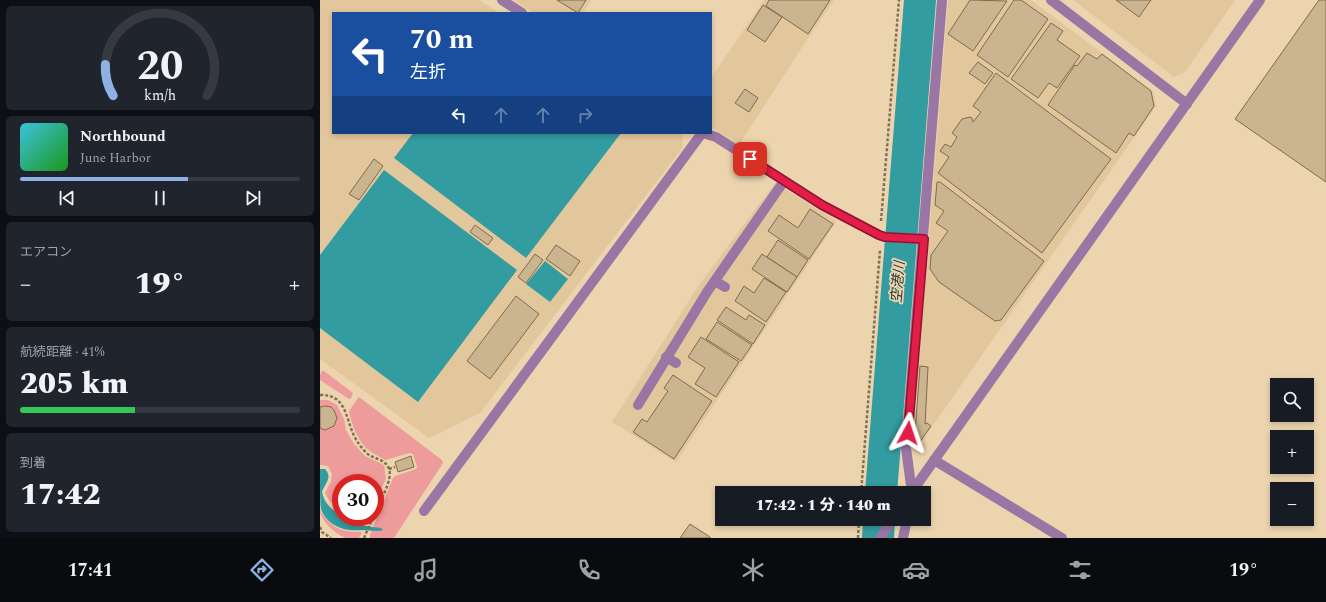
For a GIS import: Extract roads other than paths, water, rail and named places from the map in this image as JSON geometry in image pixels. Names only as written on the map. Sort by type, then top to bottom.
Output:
[{"type":"street","points":[[502,0],[520,12]]},
{"type":"street","points":[[911,486],[906,448],[920,239],[942,0]]},
{"type":"street","points":[[1051,0],[1187,104]]},
{"type":"street","points":[[916,486],[1260,0]]},
{"type":"street","points":[[424,511],[702,134]]},
{"type":"street","points":[[706,134],[716,137],[822,205],[879,235],[885,237],[920,239]]},
{"type":"street","points":[[638,405],[666,357],[715,281],[784,181]]},
{"type":"street","points":[[715,281],[724,287]]},
{"type":"street","points":[[666,357],[676,363]]},
{"type":"street","points":[[934,460],[1062,538]]},
{"type":"street","points":[[880,538],[888,526]]},
{"type":"street","points":[[903,538],[906,526]]},
{"type":"water","points":[[412,134],[620,134],[526,258],[394,158]]},
{"type":"water","points":[[384,170],[517,270],[418,402],[320,328],[320,255]]},
{"type":"water","points":[[545,261],[568,279],[550,302],[526,284]]},
{"type":"water","points":[[320,469],[325,469],[328,475],[328,480],[322,492],[325,500],[332,508],[332,524],[321,509]]},
{"type":"water","points":[[335,526],[369,526],[381,528],[383,530],[349,530]]},
{"type":"waterway","name":"空港川","points":[[882,486],[920,0]]},
{"type":"waterway","name":"空港川","points":[[878,538],[879,526]]}]
